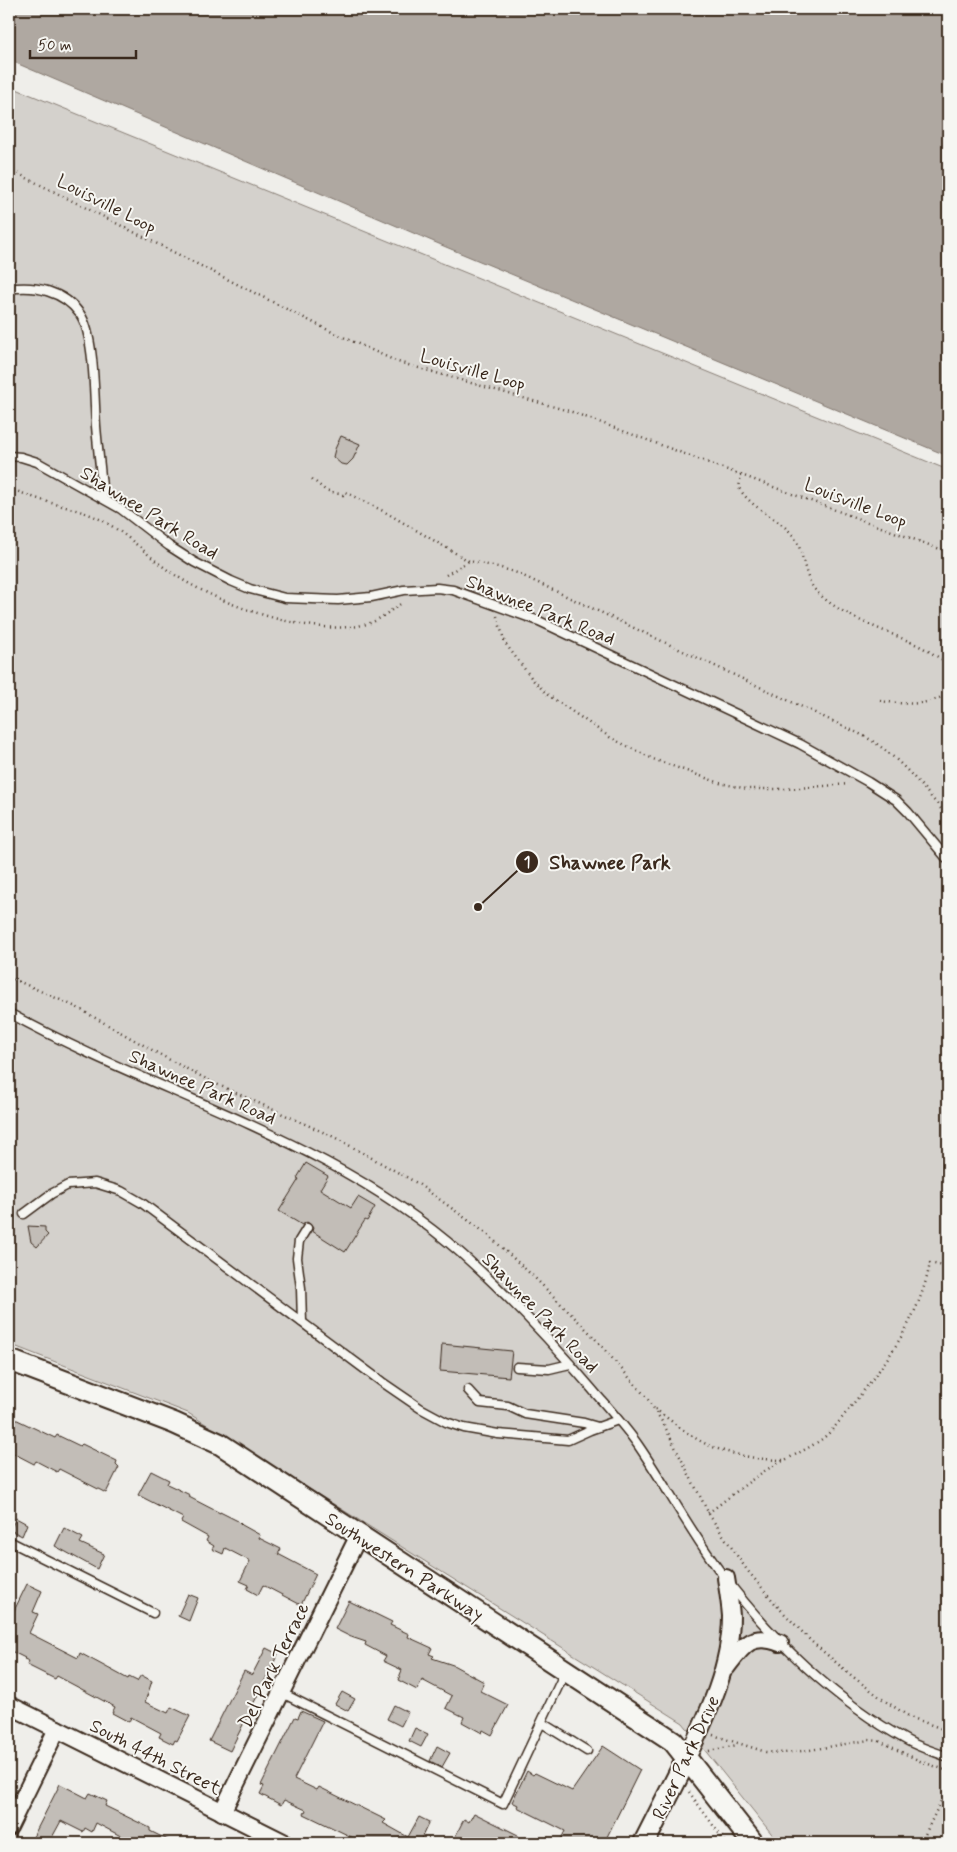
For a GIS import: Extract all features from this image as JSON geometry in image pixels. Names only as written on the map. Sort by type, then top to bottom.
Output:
[{"type":"street","name":"Southwestern Parkway","points":[[9,1360],[174,1423],[220,1444],[673,1741],[752,1843]]},
{"type":"street","name":"Del Park Terrace","points":[[222,1812],[359,1535]]},
{"type":"street","name":"River Park Drive","points":[[644,1843],[700,1731],[724,1670],[731,1618],[726,1578]]},
{"type":"street","name":"River Park Drive","points":[[724,1670],[742,1647],[753,1640],[766,1638],[780,1643]]},
{"type":"street","name":"South 44th Street","points":[[9,1705],[285,1843]]},
{"type":"street","points":[[9,1827],[57,1729]]},
{"type":"lane","points":[[9,290],[28,287],[55,294],[72,304],[82,315],[92,356],[103,498]]},
{"type":"lane","name":"Shawnee Park Road","points":[[9,456],[21,457],[37,462],[121,509],[194,562],[231,581],[271,594],[285,598],[338,600],[371,597],[404,590],[437,588],[453,590],[539,621],[800,744],[868,782],[896,800],[948,860]]},
{"type":"lane","name":"Shawnee Park Road","points":[[9,1013],[86,1052],[278,1138],[338,1168],[401,1206],[460,1252],[494,1284],[570,1364],[618,1420],[636,1443],[726,1578],[780,1643],[869,1718],[911,1742],[948,1757]]},
{"type":"lane","points":[[24,1214],[51,1194],[68,1185],[95,1182],[121,1190],[142,1203],[405,1398],[446,1422],[464,1428],[498,1434],[568,1440],[618,1420]]},
{"type":"lane","points":[[302,1322],[301,1288],[297,1258],[299,1241],[307,1228]]},
{"type":"lane","points":[[517,1367],[549,1369],[570,1364]]},
{"type":"lane","points":[[468,1390],[480,1403],[508,1406],[525,1414],[598,1427]]},
{"type":"lane","points":[[9,1541],[153,1613]]},
{"type":"lane","points":[[282,1693],[503,1804],[566,1672]]},
{"type":"lane","points":[[542,1723],[587,1752]]},
{"type":"path","name":"Louisville Loop","points":[[9,169],[332,332],[398,362],[572,412],[948,552]]},
{"type":"path","points":[[741,474],[738,488],[744,497],[790,532],[796,540],[808,579],[817,592],[837,607],[855,617],[886,633],[916,644],[948,664]]},
{"type":"path","points":[[312,479],[325,490],[343,495],[344,492],[373,505],[469,561],[517,573],[876,742],[913,777],[948,817]]},
{"type":"path","points":[[446,575],[469,561]]},
{"type":"path","points":[[493,604],[506,642],[533,680],[548,695],[611,738],[653,759],[720,782],[747,789],[786,789],[868,782]]},
{"type":"path","points":[[880,701],[905,704],[924,703],[935,701],[948,694]]},
{"type":"path","points":[[9,977],[76,1007],[214,1083],[334,1137],[417,1183],[487,1234],[535,1278],[591,1334],[648,1398],[708,1513],[747,1570],[779,1608],[812,1642],[852,1676],[886,1701],[910,1717],[948,1731]]},
{"type":"path","points":[[708,1513],[764,1472],[806,1450],[824,1437],[875,1376],[899,1342],[927,1279],[930,1263],[944,1266]]},
{"type":"path","points":[[654,1408],[707,1444],[729,1452],[771,1460],[785,1460]]},
{"type":"path","points":[[712,1734],[766,1752],[785,1753],[869,1740],[879,1741],[920,1761],[948,1771]]},
{"type":"path","points":[[709,1751],[739,1744]]},
{"type":"path","points":[[677,1777],[726,1843]]},
{"type":"path","points":[[921,1843],[948,1786]]},
{"type":"shaded area","points":[[9,9],[948,9],[948,456],[446,247],[9,60]]},
{"type":"shaded area","points":[[9,86],[948,470],[948,1843],[779,1843],[683,1723],[188,1413],[9,1344]]},
{"type":"building","points":[[341,436],[360,444],[353,459],[347,465],[341,464],[333,457]]},
{"type":"building","points":[[306,1163],[328,1176],[320,1189],[351,1208],[358,1197],[375,1207],[345,1252],[312,1231],[313,1228],[307,1222],[302,1225],[279,1211],[299,1179],[297,1178]]},
{"type":"building","points":[[28,1226],[45,1227],[45,1232],[48,1235],[37,1247],[31,1242]]},
{"type":"building","points":[[442,1344],[512,1351],[509,1377],[440,1371]]},
{"type":"building","points":[[9,1416],[55,1438],[57,1435],[80,1446],[82,1444],[117,1461],[116,1464],[119,1467],[106,1493],[59,1469],[57,1472],[36,1461],[34,1464],[9,1451]]},
{"type":"building","points":[[151,1471],[169,1480],[167,1484],[190,1495],[189,1497],[238,1521],[260,1535],[259,1538],[281,1549],[278,1554],[316,1574],[301,1605],[263,1585],[258,1595],[247,1589],[249,1585],[240,1581],[250,1561],[225,1548],[223,1554],[212,1549],[214,1546],[206,1541],[208,1537],[181,1522],[183,1518],[138,1495]]},
{"type":"building","points":[[16,1518],[27,1524],[22,1536],[10,1530]]},
{"type":"building","points":[[64,1528],[83,1538],[80,1543],[104,1554],[97,1569],[55,1546]]},
{"type":"building","points":[[27,1584],[42,1591],[33,1612],[38,1614],[29,1633],[78,1658],[80,1653],[128,1679],[129,1677],[137,1681],[141,1675],[152,1681],[145,1702],[168,1713],[171,1707],[190,1716],[177,1741],[175,1740],[173,1744],[159,1737],[161,1733],[131,1717],[129,1722],[112,1713],[115,1707],[57,1676],[55,1679],[27,1665],[29,1661],[9,1650],[9,1621]]},
{"type":"building","points":[[188,1594],[198,1598],[189,1621],[178,1616]]},
{"type":"building","points":[[349,1601],[392,1622],[390,1625],[409,1634],[408,1637],[432,1648],[429,1654],[434,1656],[432,1658],[453,1665],[484,1682],[480,1691],[508,1705],[492,1735],[483,1730],[482,1733],[462,1722],[464,1717],[446,1708],[452,1696],[422,1680],[417,1690],[398,1680],[402,1670],[383,1661],[386,1656],[365,1645],[366,1642],[335,1629]]},
{"type":"building","points":[[266,1648],[278,1654],[230,1751],[209,1741],[244,1671],[252,1675]]},
{"type":"building","points":[[342,1692],[355,1699],[348,1711],[335,1704]]},
{"type":"building","points":[[394,1705],[408,1712],[401,1726],[387,1719]]},
{"type":"building","points":[[301,1711],[323,1721],[294,1779],[317,1790],[319,1787],[386,1820],[383,1823],[408,1837],[419,1817],[429,1822],[419,1843],[364,1843],[304,1814],[306,1810],[284,1800],[281,1805],[260,1794],[264,1786],[261,1785],[295,1717],[298,1718]]},
{"type":"building","points":[[415,1728],[428,1734],[421,1747],[409,1741]]},
{"type":"building","points":[[437,1746],[450,1753],[442,1767],[430,1761]]},
{"type":"building","points":[[603,1746],[640,1770],[604,1843],[559,1843],[565,1831],[517,1807],[518,1805],[512,1802],[527,1771],[572,1791]]},
{"type":"building","points":[[60,1784],[87,1798],[90,1793],[107,1801],[105,1806],[150,1828],[150,1831],[174,1843],[134,1843],[96,1823],[92,1832],[85,1828],[83,1832],[61,1821],[49,1843],[30,1843]]},
{"type":"building","points":[[474,1813],[518,1835],[514,1843],[452,1843],[464,1819],[469,1822]]},
{"type":"place","name":"Shawnee Park","points":[[478,907]]}]
